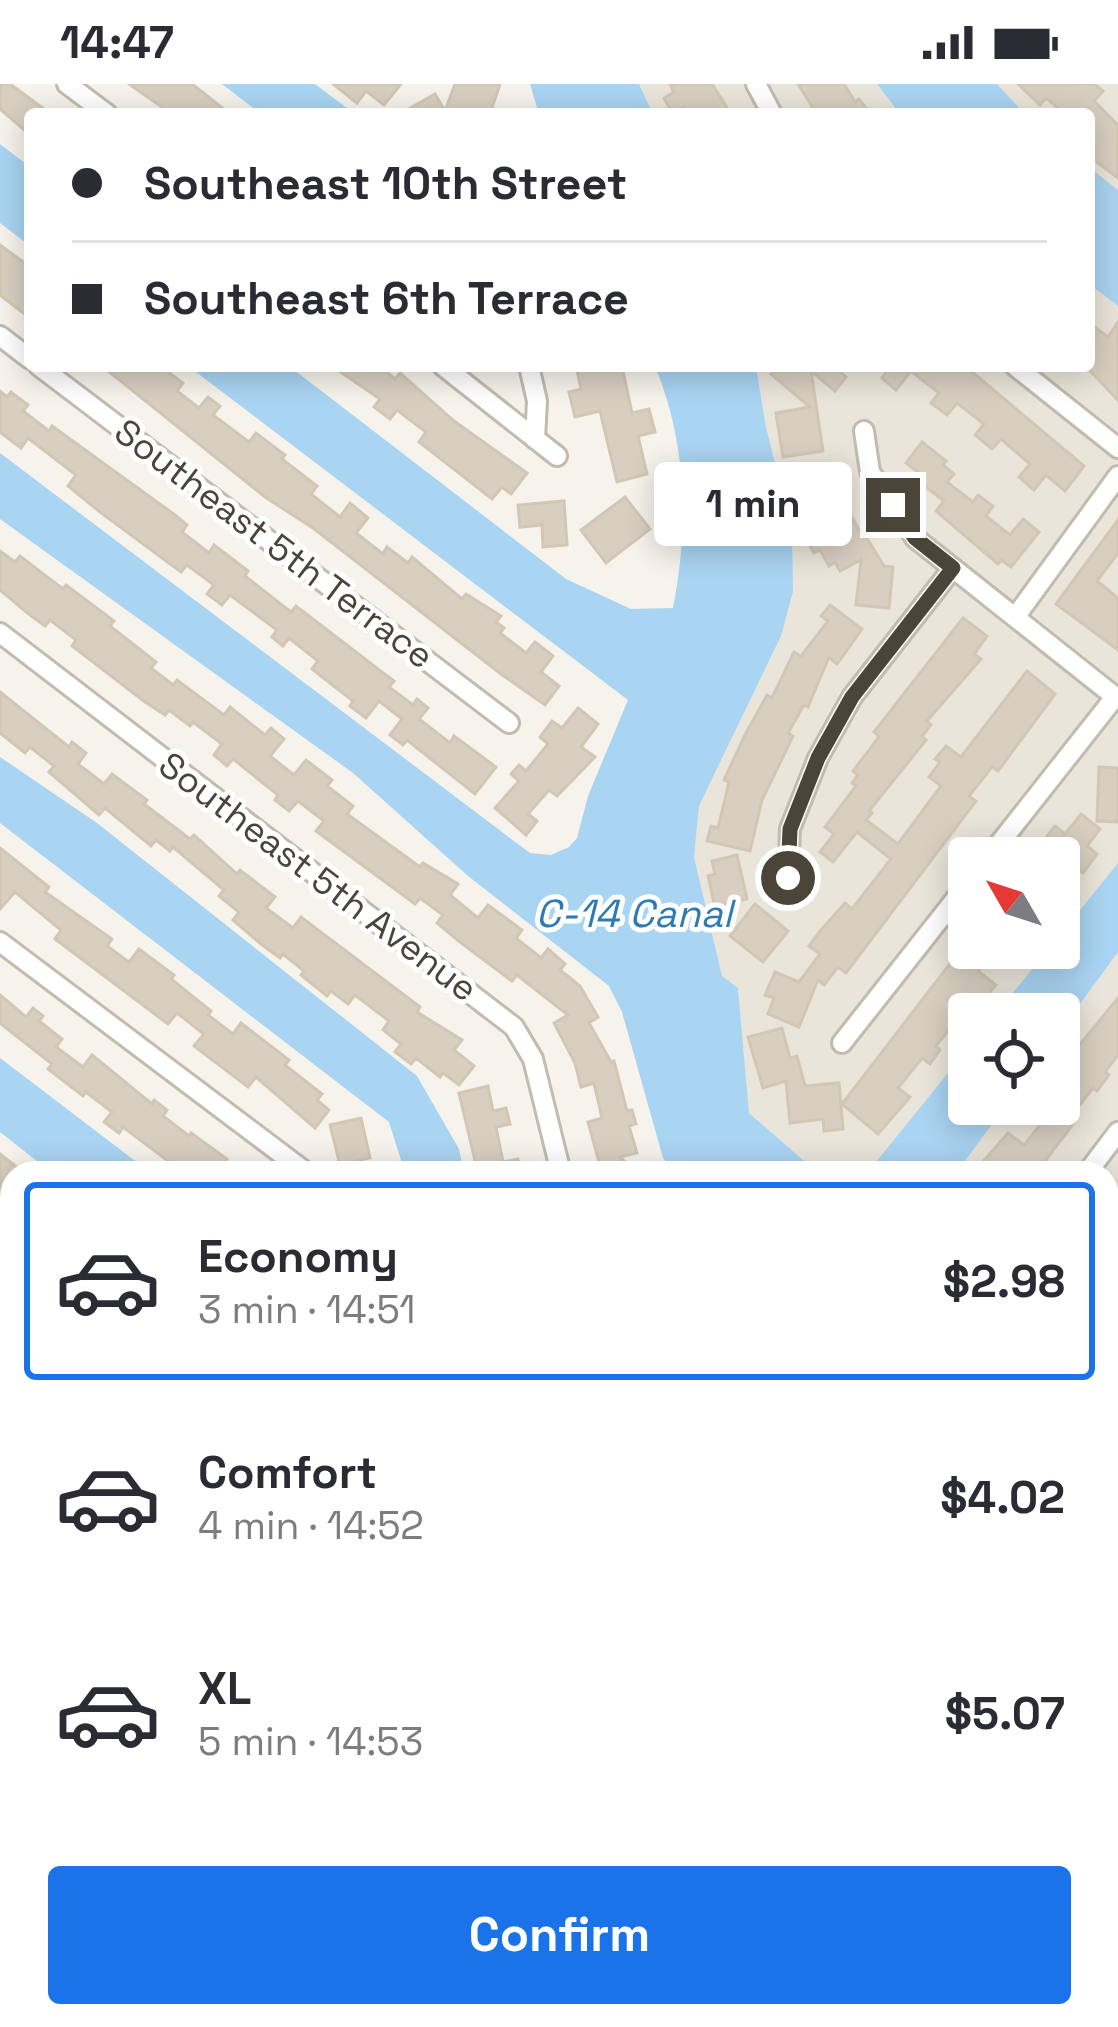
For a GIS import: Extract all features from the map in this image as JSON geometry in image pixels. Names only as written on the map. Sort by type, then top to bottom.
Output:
[{"type":"street","points":[[67,84],[99,108]]},
{"type":"street","points":[[0,336],[24,354]]},
{"type":"street","name":"Southeast 5th Terrace","points":[[48,372],[509,722]]},
{"type":"street","points":[[454,372],[557,456]]},
{"type":"street","points":[[530,372],[537,401],[536,439]]},
{"type":"street","points":[[1023,372],[1118,448]]},
{"type":"street","points":[[864,431],[870,472],[915,538],[1117,698],[1005,837]]},
{"type":"street","points":[[1016,616],[1118,476]]},
{"type":"street","points":[[788,878],[790,829],[818,758],[852,697],[953,568]]},
{"type":"street","name":"Southeast 5th Avenue","points":[[0,633],[514,1027],[532,1059],[558,1161]]},
{"type":"street","points":[[842,1043],[948,909]]},
{"type":"street","points":[[0,943],[291,1161]]},
{"type":"street","points":[[1096,1161],[1118,1132]]},
{"type":"shaded area","points":[[639,84],[877,84],[895,108],[650,108]]},
{"type":"shaded area","points":[[997,84],[1118,84],[1118,190],[1095,172],[1095,108],[1019,108]]},
{"type":"shaded area","points":[[1095,289],[1118,306],[1118,863],[1080,910],[1080,837],[948,837],[948,969],[1032,969],[1013,993],[948,993],[948,1073],[877,1161],[804,1161],[749,1113],[738,989],[722,976],[694,857],[699,806],[781,636],[793,592],[757,372],[1095,372]]},
{"type":"shaded area","points":[[1118,952],[1118,1161],[965,1161],[991,1125],[1080,1125],[1080,1004]]},
{"type":"water","points":[[222,84],[315,84],[347,108],[253,108]]},
{"type":"water","points":[[530,84],[639,84],[650,108],[537,108]]},
{"type":"water","points":[[877,84],[997,84],[1019,108],[895,108]]},
{"type":"water","points":[[0,144],[24,162],[24,241],[0,223]]},
{"type":"water","points":[[1095,172],[1118,190],[1118,306],[1095,289]]},
{"type":"water","name":"C-14 Canal","points":[[196,372],[297,372],[566,579],[631,609],[673,608],[678,578],[683,516],[679,455],[657,372],[757,372],[792,532],[793,592],[781,636],[699,806],[694,857],[722,976],[738,988],[749,1113],[804,1161],[665,1161],[622,1012],[609,986],[468,876],[353,773],[0,519],[0,453],[530,853],[551,855],[577,838],[588,796],[628,700]]},
{"type":"water","points":[[0,757],[97,823],[417,1076],[462,1161],[401,1161],[389,1122],[0,823]]},
{"type":"water","points":[[1118,863],[1118,952],[1080,1004],[1080,993],[1013,993],[1032,969],[1080,969],[1080,910]]},
{"type":"water","points":[[0,1058],[135,1161],[37,1161],[0,1132]]},
{"type":"water","points":[[948,1073],[948,1125],[991,1125],[965,1161],[877,1161]]},
{"type":"building","points":[[0,84],[10,84],[43,108],[24,108],[24,130],[0,109]]},
{"type":"building","points":[[129,84],[192,84],[222,108],[163,108]]},
{"type":"building","points":[[333,84],[401,84],[384,105],[366,91],[357,103]]},
{"type":"building","points":[[455,84],[500,84],[492,108],[446,108]]},
{"type":"building","points":[[670,84],[712,84],[727,108],[669,108],[664,98],[674,92]]},
{"type":"building","points":[[798,84],[844,84],[855,102],[859,99],[866,108],[813,108]]},
{"type":"building","points":[[1018,84],[1094,84],[1103,91],[1094,101],[1118,125],[1118,178],[1095,161],[1095,108],[1058,108],[1046,98],[1040,105]]},
{"type":"building","points":[[435,94],[443,108],[410,108]]},
{"type":"building","points":[[0,245],[24,263],[24,313],[0,295]]},
{"type":"building","points":[[1118,322],[1118,400],[1091,372],[1095,372],[1095,327],[1108,337]]},
{"type":"building","points":[[109,372],[168,372],[183,383],[177,391],[199,408],[208,397],[220,406],[213,415],[249,442],[256,433],[285,455],[282,459],[317,486],[311,494],[340,517],[350,503],[368,518],[356,533],[383,554],[387,547],[408,563],[412,557],[462,599],[466,594],[501,616],[496,622],[504,628],[500,633],[526,653],[535,642],[553,656],[541,672],[559,686],[545,705],[313,528],[265,497]]},
{"type":"building","points":[[341,372],[387,372],[395,379],[400,373],[454,421],[527,473],[511,494],[502,487],[492,499],[419,442],[426,432],[397,410],[390,419],[374,407],[380,399]]},
{"type":"building","points":[[577,372],[623,372],[632,413],[649,409],[655,432],[638,436],[647,474],[617,482],[600,411],[575,417],[569,392],[581,389]]},
{"type":"building","points":[[811,372],[823,451],[783,457],[776,413],[810,407],[771,374]]},
{"type":"building","points":[[812,372],[840,372],[846,377],[835,391]]},
{"type":"building","points":[[886,372],[910,372],[896,390],[882,378]]},
{"type":"building","points":[[912,372],[972,372],[1084,466],[1065,491],[1046,475],[1034,490],[1019,477],[1030,464],[1001,439],[992,449],[975,435],[984,424],[957,403],[947,415],[931,403],[939,393]]},
{"type":"building","points":[[0,391],[7,397],[11,392],[28,405],[23,411],[49,431],[52,426],[175,515],[187,525],[182,532],[209,553],[214,545],[291,612],[296,606],[394,681],[389,687],[413,705],[417,699],[428,708],[419,719],[450,743],[454,736],[496,767],[475,794],[407,740],[403,745],[390,735],[402,719],[379,701],[366,718],[350,706],[353,701],[312,669],[318,661],[289,638],[283,646],[272,637],[277,630],[230,595],[222,605],[207,594],[214,585],[187,565],[181,572],[68,486],[76,475],[28,438],[21,448],[0,432]]},
{"type":"building","points":[[922,442],[946,461],[943,465],[954,474],[947,482],[973,502],[978,495],[993,506],[986,516],[1010,535],[1023,519],[1039,532],[1011,567],[1001,560],[998,564],[936,511],[944,501],[914,478],[918,472],[906,463]]},
{"type":"building","points":[[834,464],[840,480],[833,482],[845,514],[849,512],[884,566],[893,567],[889,608],[856,605],[861,560],[840,571],[835,562],[829,566],[820,550],[814,553],[805,537],[818,530],[800,486],[809,483],[806,475]]},
{"type":"building","points":[[625,497],[650,529],[606,563],[581,530]]},
{"type":"building","points":[[564,501],[567,545],[543,547],[542,525],[520,527],[518,505]]},
{"type":"building","points":[[1118,520],[1118,553],[1097,581],[1118,598],[1118,650],[1056,604]]},
{"type":"building","points":[[0,551],[15,562],[20,556],[63,589],[66,585],[114,621],[110,626],[156,662],[151,668],[173,685],[177,680],[224,715],[230,707],[265,735],[271,728],[284,739],[270,756],[294,775],[306,760],[332,780],[327,786],[353,806],[347,814],[420,867],[423,863],[458,884],[450,895],[478,918],[488,905],[522,930],[516,938],[541,958],[548,949],[565,964],[560,970],[580,986],[598,1017],[589,1023],[614,1061],[627,1111],[632,1110],[636,1124],[629,1126],[637,1153],[620,1157],[624,1161],[599,1161],[588,1122],[602,1118],[594,1083],[581,1087],[575,1063],[554,1023],[568,1015],[517,975],[512,981],[460,942],[437,923],[443,915],[420,898],[415,904],[316,831],[324,821],[298,801],[289,811],[275,800],[278,795],[233,759],[227,766],[214,755],[222,744],[193,722],[190,726],[169,710],[165,715],[145,702],[72,646],[76,640],[50,620],[45,626],[0,590]]},
{"type":"building","points":[[830,605],[862,629],[837,664],[829,657],[808,707],[804,705],[788,733],[793,736],[762,800],[750,851],[707,841],[711,826],[718,828],[729,782],[724,780],[746,733],[767,695],[772,698],[794,652],[801,656],[828,621],[821,616]]},
{"type":"building","points":[[963,618],[987,636],[974,654],[981,659],[927,721],[931,725],[922,736],[926,740],[869,811],[866,820],[898,844],[941,786],[929,777],[946,746],[961,757],[1027,671],[1055,694],[998,771],[992,767],[969,796],[976,801],[846,973],[838,967],[824,985],[818,980],[799,1027],[768,1014],[774,998],[765,995],[775,972],[799,982],[820,954],[809,946],[845,903],[852,909],[891,859],[857,832],[833,862],[820,852],[834,834],[825,827],[856,786],[852,783],[858,775],[853,771],[879,737],[874,732]]},
{"type":"building","points":[[0,692],[69,747],[72,742],[86,753],[78,764],[104,784],[112,774],[190,839],[194,835],[237,874],[240,870],[275,897],[266,908],[293,928],[301,917],[420,1007],[417,1012],[462,1040],[454,1050],[474,1066],[459,1085],[416,1058],[411,1064],[395,1052],[401,1044],[383,1030],[389,1021],[355,995],[348,1004],[331,991],[327,996],[283,954],[280,958],[261,944],[233,920],[239,912],[219,896],[224,890],[173,847],[170,851],[156,840],[151,846],[105,808],[99,815],[49,772],[54,766],[30,747],[25,753],[0,733]]},
{"type":"building","points":[[578,708],[598,724],[581,747],[595,757],[557,796],[549,790],[528,814],[537,821],[526,835],[495,808],[519,781],[511,774],[519,765],[526,771],[548,744],[540,737],[552,721],[562,728]]},
{"type":"building","points":[[1099,767],[1118,768],[1118,822],[1097,821]]},
{"type":"building","points":[[1081,814],[1100,829],[1087,846],[1097,854],[1083,873],[1080,837],[1046,837],[1055,826],[1065,834]]},
{"type":"building","points":[[0,848],[49,887],[45,892],[112,939],[107,946],[129,962],[139,949],[174,975],[171,979],[233,1034],[241,1023],[289,1060],[285,1065],[322,1094],[317,1100],[329,1110],[315,1128],[256,1077],[248,1087],[194,1046],[204,1034],[177,1013],[168,1024],[55,939],[61,930],[15,892],[0,909]]},
{"type":"building","points":[[737,855],[747,899],[715,907],[708,876],[715,874],[712,861]]},
{"type":"building","points":[[755,904],[788,931],[763,962],[730,936]]},
{"type":"building","points":[[948,966],[980,969],[996,985],[989,993],[948,993],[948,1031],[936,1046],[940,1050],[930,1064],[922,1058],[898,1088],[910,1097],[878,1134],[842,1104]]},
{"type":"building","points":[[0,995],[26,1017],[33,1008],[43,1016],[39,1021],[62,1039],[56,1047],[83,1067],[92,1055],[152,1104],[154,1100],[167,1110],[163,1116],[227,1159],[168,1161],[123,1127],[119,1133],[104,1122],[112,1112],[48,1069],[52,1064],[0,1023]]},
{"type":"building","points":[[1118,998],[1118,1055],[1097,1091],[1093,1088],[1080,1105],[1080,1044]]},
{"type":"building","points":[[782,1028],[790,1058],[797,1056],[805,1086],[839,1083],[843,1129],[824,1131],[823,1119],[790,1123],[786,1081],[763,1088],[748,1037]]},
{"type":"building","points":[[488,1086],[493,1111],[506,1108],[510,1124],[496,1127],[503,1161],[475,1161],[459,1093]]},
{"type":"building","points":[[361,1118],[370,1158],[339,1161],[330,1125]]},
{"type":"building","points":[[1040,1125],[1072,1125],[1045,1161],[984,1161],[1008,1133],[1024,1145]]},
{"type":"route","points":[[788,878],[790,829],[818,758],[852,697],[953,568],[915,538],[893,505]]}]
